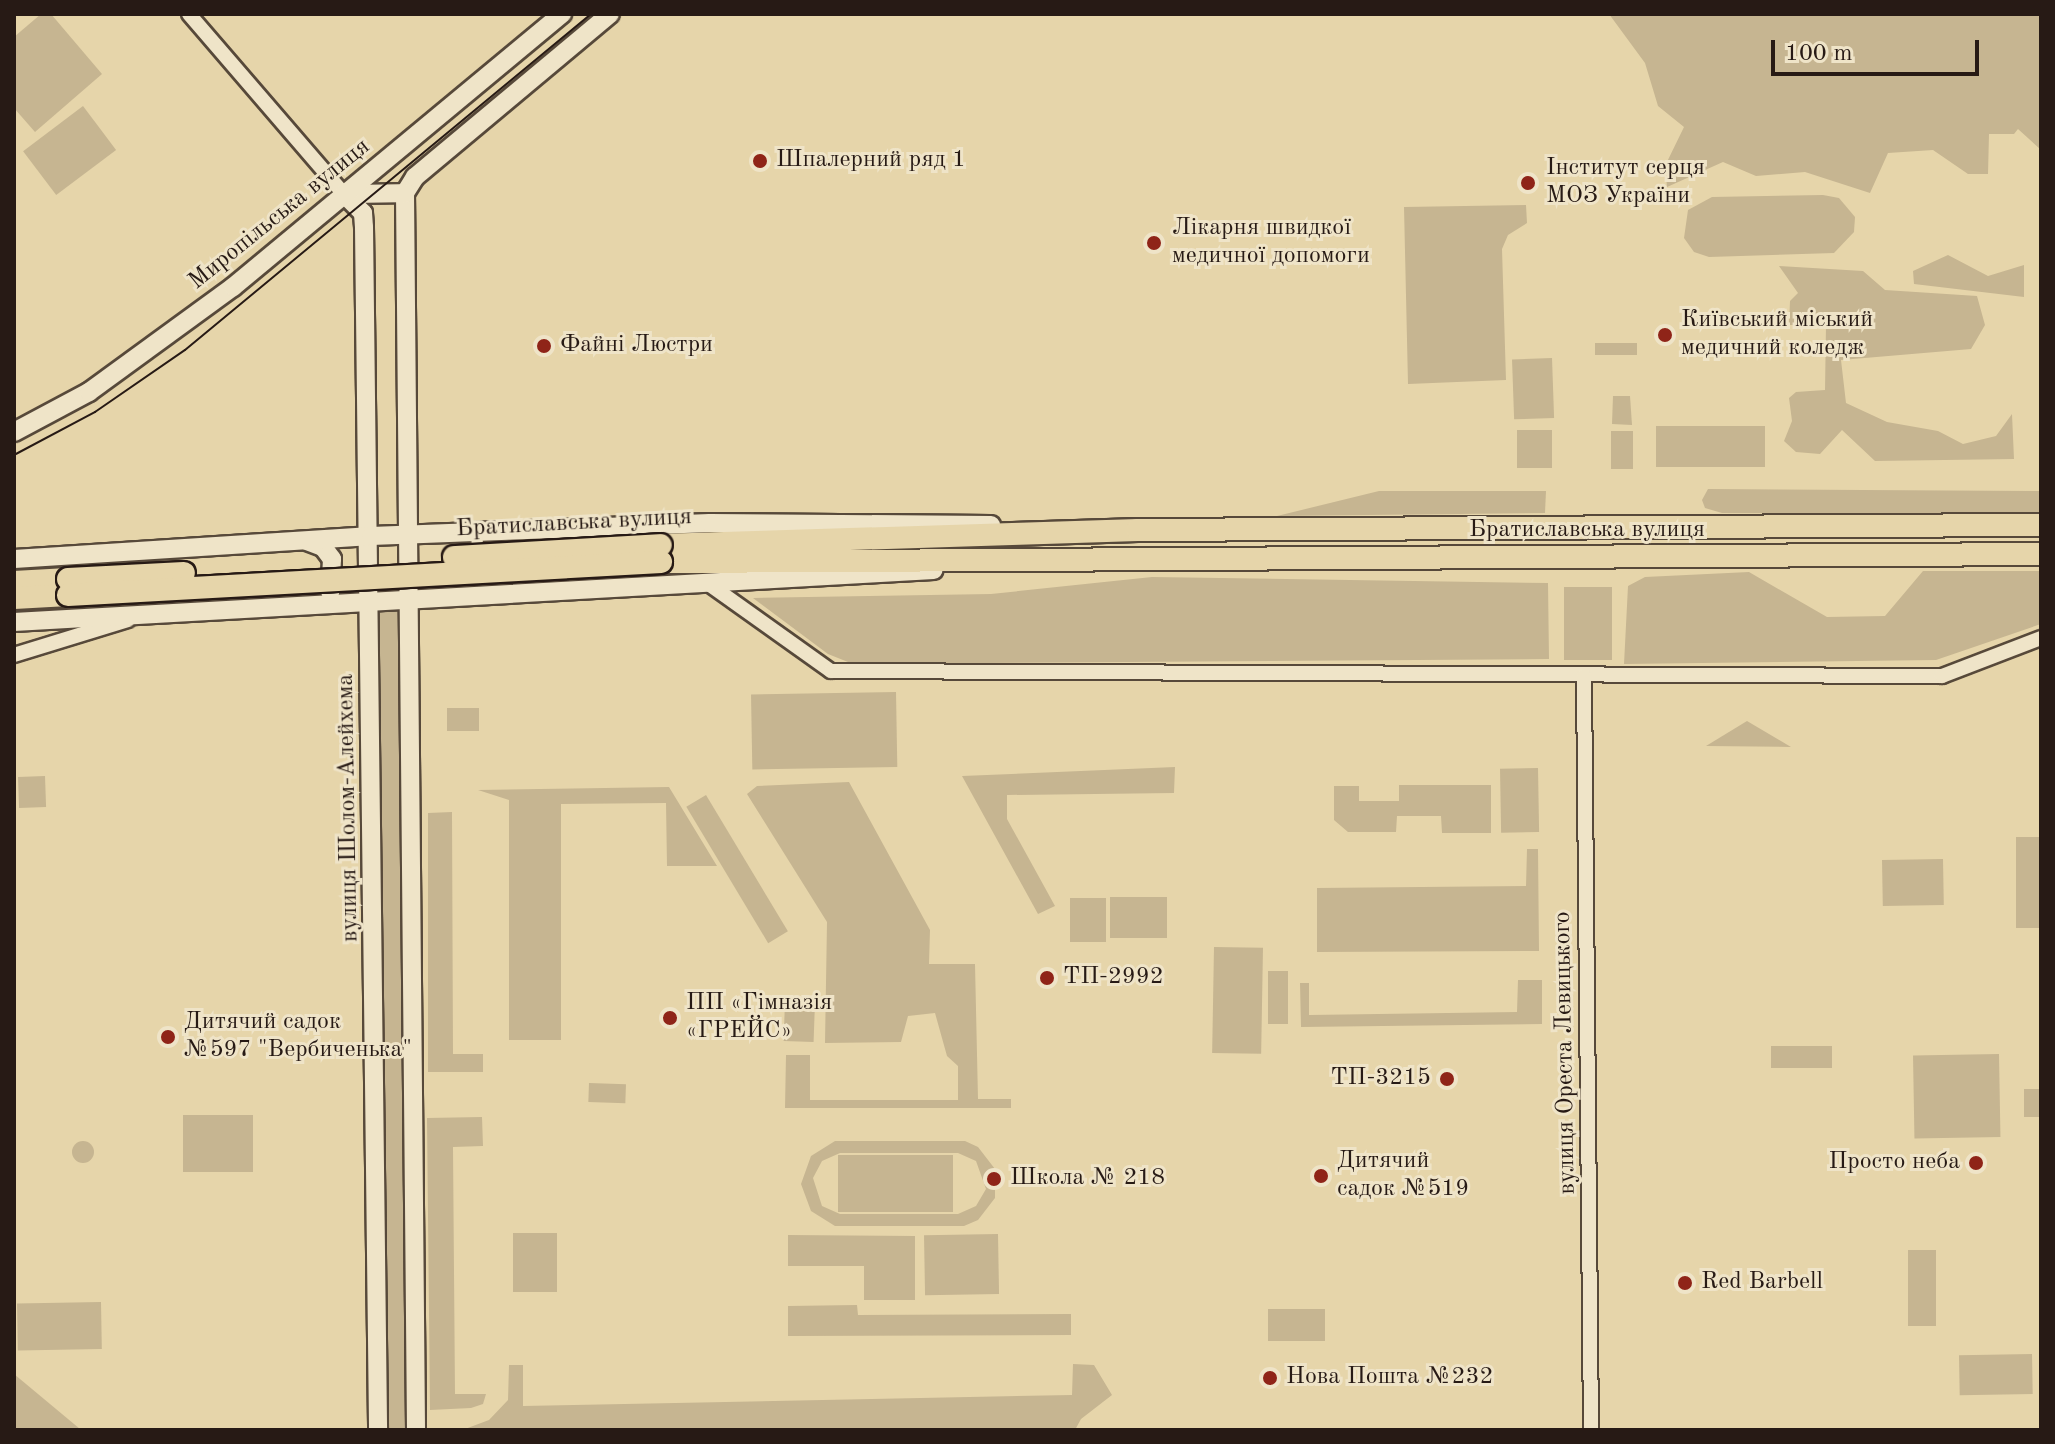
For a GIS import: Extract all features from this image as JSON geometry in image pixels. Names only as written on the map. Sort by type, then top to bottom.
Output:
[{"type":"main road","name":"Братиславська вулиця","points":[[14,598],[68,587],[1138,530],[2041,525]]},
{"type":"main road","name":"Братиславська вулиця","points":[[661,554],[1133,560],[2041,554]]},
{"type":"main road","name":"Братиславська вулиця","points":[[14,582],[68,587]]},
{"type":"street","points":[[189,14],[344,194],[405,193]]},
{"type":"street","name":"Миропільська вулиця","points":[[14,432],[130,364],[344,194],[562,14]]},
{"type":"street","points":[[416,1430],[405,193],[415,177],[610,14]]},
{"type":"street","name":"вулиця Шолом-Алейхема","points":[[344,194],[363,213],[371,536],[378,1430]]},
{"type":"street","name":"Братиславська вулиця","points":[[14,559],[371,536],[850,521],[1138,530]]},
{"type":"street","points":[[459,533],[449,553],[447,581],[467,596]]},
{"type":"street","points":[[307,541],[323,547],[335,571],[329,593],[318,606]]},
{"type":"street","name":"Братиславська вулиця","points":[[14,622],[134,619],[467,596],[1133,560]]},
{"type":"street","points":[[706,582],[831,671],[1942,676],[2041,638]]},
{"type":"street","name":"Братиславська вулиця","points":[[14,655],[134,619]]},
{"type":"street","name":"вулиця Ореста Левицького","points":[[1584,676],[1591,1430]]},
{"type":"shaded area","points":[[41,14],[51,14],[102,74],[35,132],[14,108],[14,37]]},
{"type":"shaded area","points":[[1609,14],[2041,14],[2041,150],[2018,129],[2014,134],[1989,134],[1988,174],[1968,174],[1933,150],[1888,153],[1870,193],[1805,172],[1756,176],[1723,162],[1667,187],[1665,166],[1684,127],[1658,106],[1645,63]]},
{"type":"shaded area","points":[[83,106],[116,150],[56,195],[23,151]]},
{"type":"shaded area","points":[[1823,195],[1839,198],[1855,217],[1854,232],[1834,253],[1709,257],[1694,252],[1684,238],[1688,210],[1712,197]]},
{"type":"shaded area","points":[[1526,205],[1527,223],[1508,235],[1502,249],[1506,380],[1408,384],[1404,207]]},
{"type":"shaded area","points":[[1948,255],[1988,276],[2024,265],[2024,297],[1914,284],[1913,271]]},
{"type":"shaded area","points":[[1779,266],[1863,271],[1885,290],[1977,296],[1985,325],[1971,349],[1841,360],[1846,403],[1887,422],[1938,431],[1963,444],[1996,436],[2012,414],[2014,459],[1875,461],[1842,430],[1820,454],[1796,452],[1784,441],[1792,421],[1789,398],[1796,392],[1825,390],[1826,325],[1789,325],[1790,301],[1798,293]]},
{"type":"shaded area","points":[[1595,343],[1637,343],[1637,355],[1595,355]]},
{"type":"shaded area","points":[[1552,358],[1554,418],[1514,419],[1512,359]]},
{"type":"shaded area","points":[[1613,396],[1630,396],[1632,425],[1612,424]]},
{"type":"shaded area","points":[[1656,426],[1765,426],[1765,467],[1656,467]]},
{"type":"shaded area","points":[[1517,430],[1552,430],[1552,468],[1517,468]]},
{"type":"shaded area","points":[[1611,431],[1633,431],[1633,469],[1611,469]]},
{"type":"shaded area","points":[[1708,489],[2041,491],[2041,515],[1722,513],[1705,508],[1702,500]]},
{"type":"shaded area","points":[[1379,491],[1546,491],[1545,513],[1277,516]]},
{"type":"shaded area","points":[[1923,571],[2041,571],[2041,624],[1936,660],[1624,664],[1628,586],[1645,577],[1749,572],[1827,617],[1885,616]]},
{"type":"shaded area","points":[[1152,577],[1548,583],[1549,659],[853,664],[828,654],[753,598],[991,594]]},
{"type":"shaded area","points":[[1564,587],[1612,587],[1612,660],[1564,660]]},
{"type":"shaded area","points":[[408,600],[422,1430],[384,1430],[370,601]]},
{"type":"shaded area","points":[[896,692],[897,767],[752,770],[751,695]]},
{"type":"shaded area","points":[[447,708],[479,708],[479,731],[447,731]]},
{"type":"shaded area","points":[[1747,721],[1791,747],[1706,746]]},
{"type":"shaded area","points":[[1175,767],[1174,793],[1007,795],[1007,819],[1055,906],[1038,914],[962,776]]},
{"type":"shaded area","points":[[1538,768],[1539,832],[1501,833],[1500,769]]},
{"type":"shaded area","points":[[45,776],[46,807],[19,808],[18,777]]},
{"type":"shaded area","points":[[849,782],[930,930],[929,964],[975,964],[978,1099],[1011,1099],[1011,1108],[785,1108],[786,1055],[810,1055],[810,1100],[958,1100],[958,1066],[947,1056],[935,1013],[908,1016],[901,1042],[825,1043],[827,922],[747,794],[757,786]]},
{"type":"shaded area","points":[[1399,785],[1491,785],[1491,833],[1442,833],[1441,816],[1397,816],[1396,832],[1348,832],[1334,820],[1334,786],[1359,786],[1359,801],[1399,801]]},
{"type":"shaded area","points":[[669,787],[717,866],[667,866],[666,803],[561,804],[561,1040],[509,1040],[509,800],[478,790]]},
{"type":"shaded area","points":[[706,795],[788,931],[768,943],[686,807]]},
{"type":"shaded area","points":[[452,812],[453,1054],[483,1054],[483,1072],[428,1072],[428,813]]},
{"type":"shaded area","points":[[2016,837],[2041,837],[2041,928],[2016,928]]},
{"type":"shaded area","points":[[1527,849],[1538,849],[1539,951],[1317,952],[1317,888],[1526,886]]},
{"type":"shaded area","points":[[1943,859],[1944,905],[1883,906],[1882,860]]},
{"type":"shaded area","points":[[1110,897],[1167,897],[1167,938],[1110,938]]},
{"type":"shaded area","points":[[1070,898],[1106,898],[1106,942],[1070,942]]},
{"type":"shaded area","points":[[1214,947],[1263,948],[1261,1054],[1212,1053]]},
{"type":"shaded area","points":[[1268,971],[1288,971],[1288,1024],[1268,1024]]},
{"type":"shaded area","points":[[1518,980],[1542,980],[1542,1024],[1301,1027],[1300,983],[1309,983],[1309,1015],[1517,1012]]},
{"type":"shaded area","points":[[785,1001],[815,1002],[814,1042],[784,1041]]},
{"type":"shaded area","points":[[1771,1046],[1832,1046],[1832,1068],[1771,1068]]},
{"type":"shaded area","points":[[1999,1054],[2000,1137],[1914,1138],[1913,1056]]},
{"type":"shaded area","points":[[589,1083],[626,1084],[625,1103],[588,1102]]},
{"type":"shaded area","points":[[2024,1089],[2041,1089],[2041,1117],[2024,1117]]},
{"type":"shaded area","points":[[183,1115],[253,1115],[253,1172],[183,1172]]},
{"type":"shaded area","points":[[482,1117],[483,1146],[453,1147],[455,1394],[486,1394],[483,1404],[471,1408],[430,1410],[427,1118]]},
{"type":"shaded area","points":[[83,1141],[91,1144],[94,1152],[91,1160],[83,1163],[75,1160],[72,1152],[75,1144]]},
{"type":"shaded area","points":[[835,1141],[965,1141],[978,1147],[995,1169],[995,1198],[978,1220],[964,1226],[835,1226],[811,1211],[801,1184],[811,1156]],"holes":[[[840,1153],[958,1153],[976,1161],[986,1189],[976,1206],[958,1214],[840,1214],[822,1206],[813,1178],[822,1161]]]},
{"type":"shaded area","points":[[838,1155],[953,1155],[953,1212],[838,1212]]},
{"type":"shaded area","points":[[513,1233],[557,1233],[557,1292],[513,1292]]},
{"type":"shaded area","points":[[998,1234],[999,1294],[925,1295],[924,1235]]},
{"type":"shaded area","points":[[788,1235],[915,1236],[915,1300],[864,1300],[864,1266],[788,1266]]},
{"type":"shaded area","points":[[1908,1250],[1936,1250],[1936,1326],[1908,1326]]},
{"type":"shaded area","points":[[101,1302],[102,1349],[18,1350],[17,1303]]},
{"type":"shaded area","points":[[857,1305],[858,1315],[1071,1314],[1071,1335],[788,1336],[788,1306]]},
{"type":"shaded area","points":[[1268,1309],[1325,1309],[1325,1341],[1268,1341]]},
{"type":"shaded area","points":[[2032,1354],[2033,1394],[1960,1395],[1959,1355]]},
{"type":"shaded area","points":[[1073,1364],[1094,1365],[1112,1395],[1081,1419],[1075,1430],[465,1429],[489,1420],[508,1400],[509,1365],[523,1365],[523,1406],[1072,1395]]},
{"type":"shaded area","points":[[14,1374],[80,1429],[14,1429]]},
{"type":"tram line","points":[[14,455],[95,412],[185,350],[591,14]]},
{"type":"place","name":"Шпалерний ряд 1","points":[[760,161]]},
{"type":"place","name":"Інститут серця МОЗ України","points":[[1528,183]]},
{"type":"place","name":"Лікарня швидкої медичної допомоги","points":[[1154,243]]},
{"type":"place","name":"Київський міський медичний коледж","points":[[1665,335]]},
{"type":"place","name":"Файні Люстри","points":[[544,346]]},
{"type":"place","name":"ТП-2992","points":[[1047,978]]},
{"type":"place","name":"ПП «Гімназія «ГРЕЙС»","points":[[670,1018]]},
{"type":"place","name":"Дитячий садок №597 \"Вербиченька\"","points":[[168,1037]]},
{"type":"place","name":"ТП-3215","points":[[1447,1079]]},
{"type":"place","name":"Просто неба","points":[[1976,1163]]},
{"type":"place","name":"Дитячий садок №519","points":[[1321,1176]]},
{"type":"place","name":"Школа № 218","points":[[994,1179]]},
{"type":"place","name":"Red Barbell","points":[[1685,1283]]},
{"type":"place","name":"Нова Пошта №232","points":[[1270,1378]]}]
